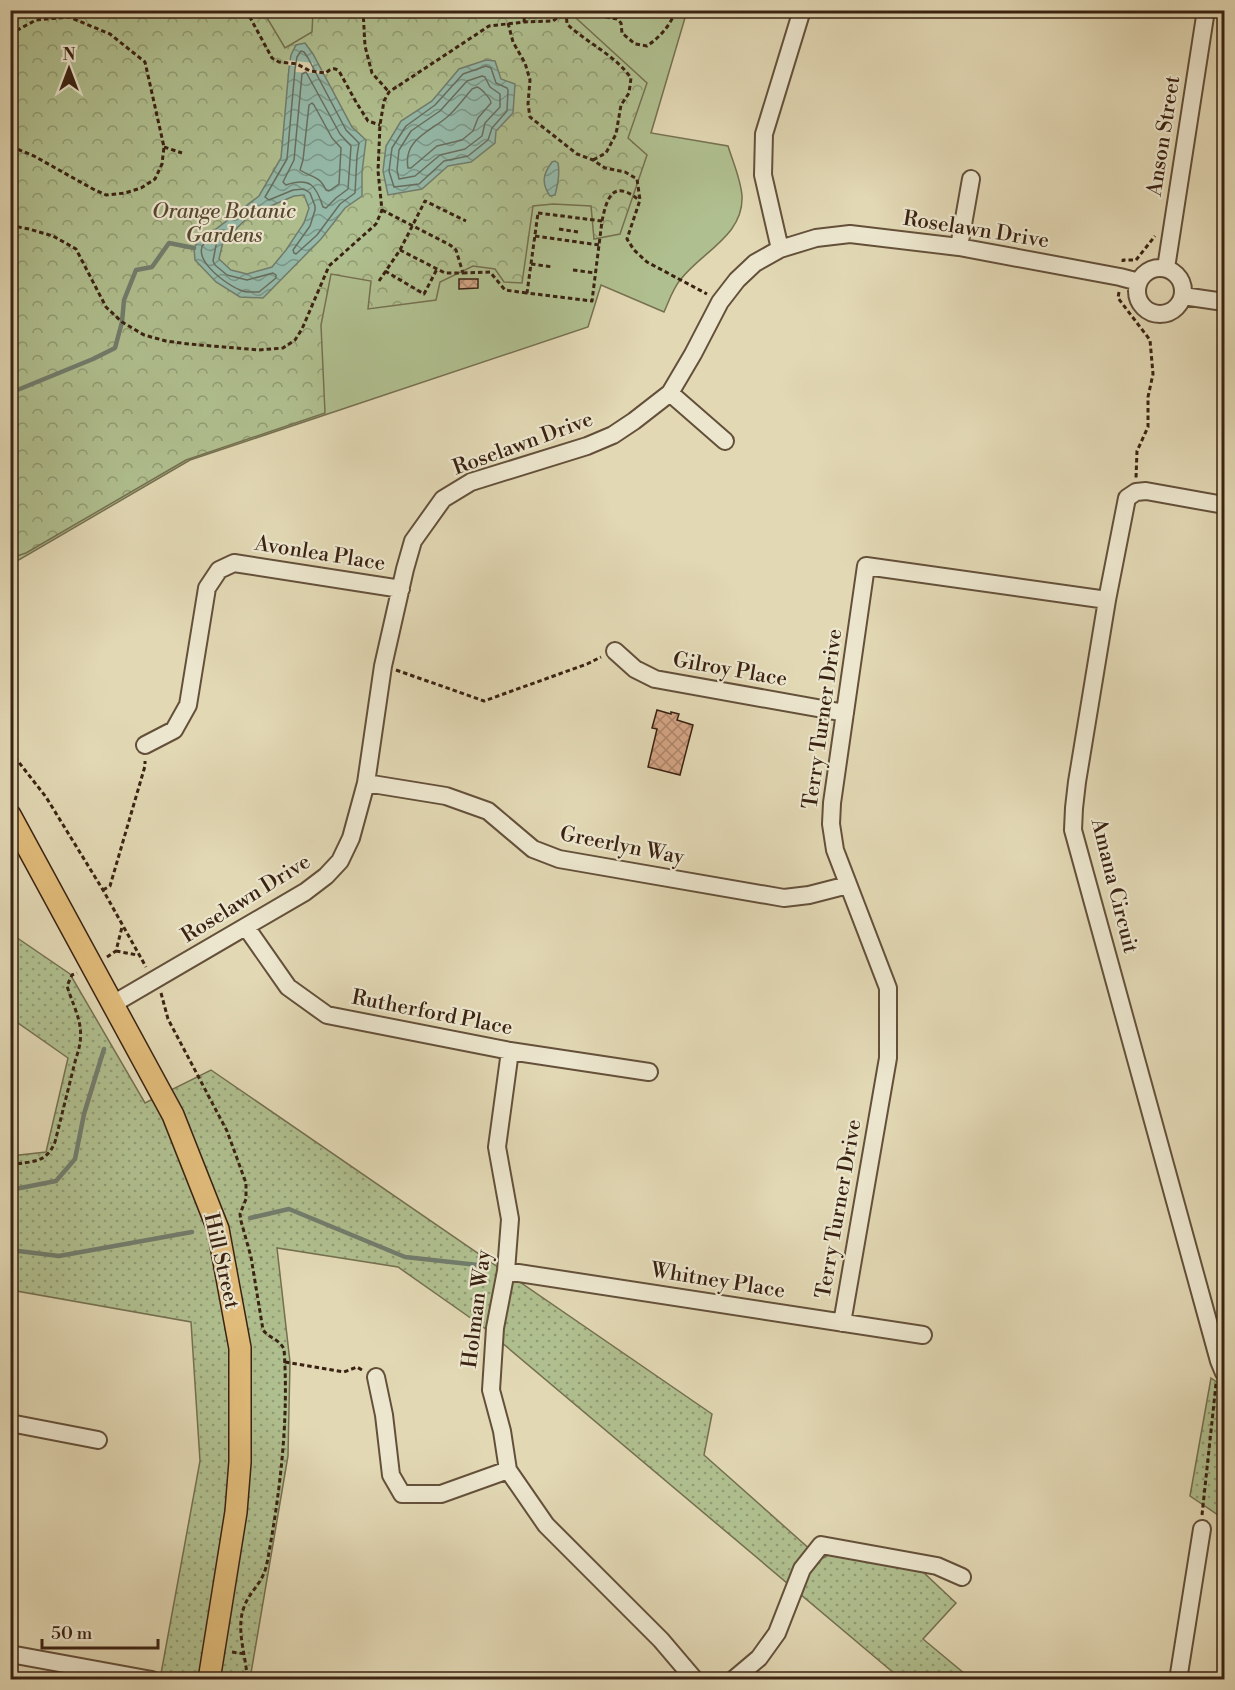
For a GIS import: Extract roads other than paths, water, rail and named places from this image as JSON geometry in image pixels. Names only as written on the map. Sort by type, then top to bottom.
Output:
[{"type":"main road","name":"Hill Street","points":[[10,815],[173,1115],[218,1229],[240,1348],[240,1462],[236,1512],[209,1680]]},
{"type":"street","points":[[780,249],[763,175],[764,134],[802,10]]},
{"type":"street","name":"Anson Street","points":[[1166,268],[1206,10]]},
{"type":"street","points":[[959,247],[972,179]]},
{"type":"street","name":"Roselawn Drive","points":[[113,1004],[305,892],[326,876],[340,861],[351,837],[366,783],[383,666],[413,541],[443,499],[471,482],[586,446],[613,435],[670,393],[720,302],[737,280],[755,263],[780,249],[816,237],[850,234],[959,247],[1139,282]]},
{"type":"street","points":[[1159,267],[1166,268],[1180,279],[1183,284],[1183,296],[1173,310],[1165,314],[1156,314],[1147,311],[1141,305],[1137,297],[1139,282],[1147,272],[1159,267]]},
{"type":"street","points":[[1183,296],[1224,302]]},
{"type":"street","points":[[670,393],[725,441]]},
{"type":"street","name":"Amana Circuit","points":[[1224,505],[1146,491],[1136,492],[1127,498],[1107,600],[1077,782],[1073,830],[1219,1361],[1224,1371]]},
{"type":"street","name":"Avonlea Place","points":[[145,745],[174,730],[188,705],[207,588],[219,570],[234,563],[401,589]]},
{"type":"street","name":"Terry Turner Drive","points":[[842,1323],[888,1058],[888,988],[835,850],[831,824],[832,803],[866,566],[1107,600]]},
{"type":"street","name":"Gilroy Place","points":[[615,651],[635,669],[655,679],[845,713]]},
{"type":"street","name":"Greerlyn Way","points":[[366,783],[446,796],[488,811],[533,849],[559,859],[784,898],[809,895],[848,885]]},
{"type":"street","name":"Rutherford Place","points":[[246,927],[288,987],[327,1015],[510,1051],[649,1072]]},
{"type":"street","name":"Holman Way","points":[[510,1051],[497,1147],[510,1219],[506,1271],[495,1329],[491,1390],[502,1431],[508,1470],[546,1525],[661,1640],[694,1680]]},
{"type":"street","name":"Whitney Place","points":[[506,1271],[923,1335]]},
{"type":"street","points":[[376,1377],[384,1415],[391,1475],[402,1494],[441,1494],[508,1470]]},
{"type":"street","points":[[10,1423],[98,1440]]},
{"type":"street","points":[[1178,1680],[1202,1529]]},
{"type":"street","points":[[733,1680],[759,1658],[777,1633],[802,1569],[821,1545],[937,1566],[962,1577]]},
{"type":"street","points":[[10,1654],[152,1680]]},
{"type":"water","points":[[305,43],[352,127],[366,140],[362,196],[345,208],[321,239],[263,298],[240,297],[216,282],[195,260],[194,248],[201,236],[216,229],[259,196],[281,158],[289,68],[291,55],[296,45]],"holes":[[[304,195],[309,208],[304,223],[272,267],[247,274],[231,270],[219,259],[223,242],[246,219],[294,196]]]},
{"type":"water","points":[[486,60],[495,61],[501,79],[515,84],[513,113],[496,131],[495,143],[471,162],[448,166],[422,189],[388,195],[383,171],[386,146],[401,121],[432,101],[459,69]]},
{"type":"water","points":[[555,161],[558,163],[558,179],[555,195],[550,196],[544,179],[549,166]]},
{"type":"waterway","points":[[10,393],[115,348],[122,322],[124,300],[136,270],[152,267],[169,243],[194,248]]},
{"type":"waterway","points":[[10,1190],[56,1181],[75,1159],[84,1114],[104,1049]]},
{"type":"waterway","points":[[250,1218],[289,1209],[405,1257],[478,1265]]},
{"type":"waterway","points":[[10,1250],[59,1256],[192,1232]]},
{"type":"park label","name":"Orange Botanic Gardens","points":[[224,224]]}]
